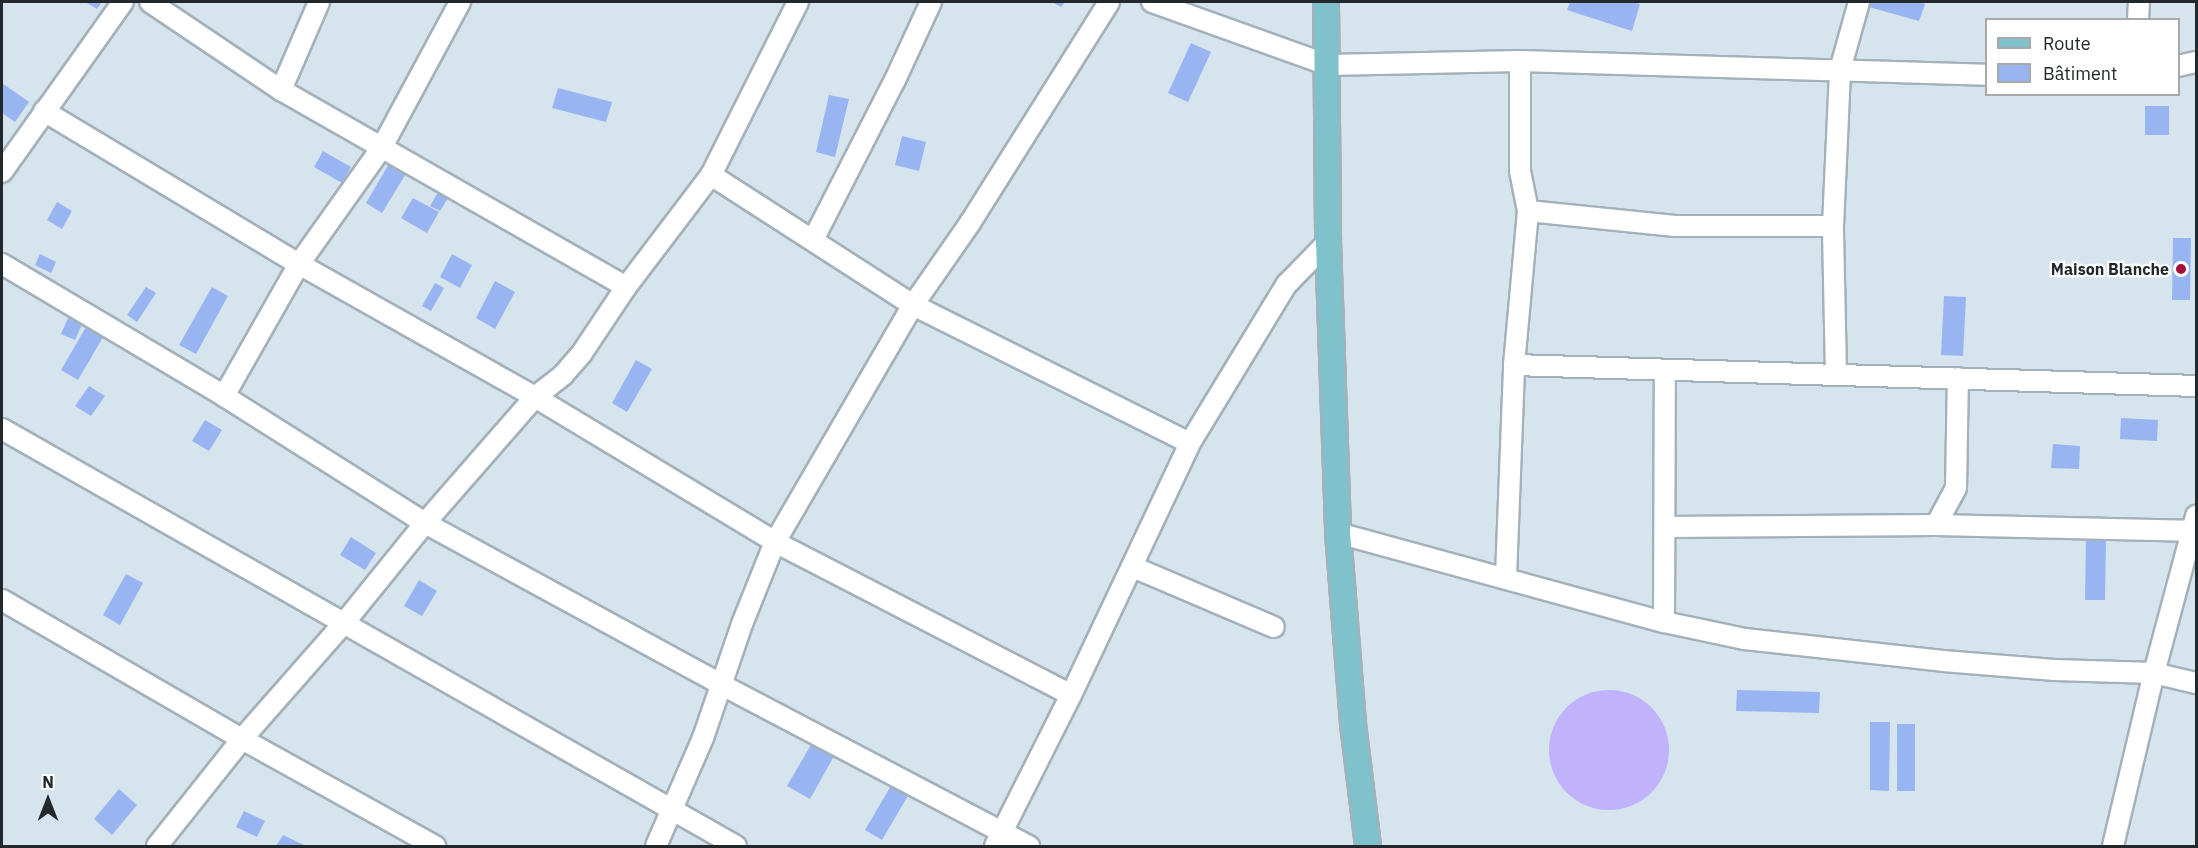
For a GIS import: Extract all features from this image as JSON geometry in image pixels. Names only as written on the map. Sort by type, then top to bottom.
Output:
[{"type":"main road","points":[[1326,2],[1328,242],[1338,533],[1353,724],[1368,846]]},
{"type":"street","points":[[2,172],[123,2]]},
{"type":"street","points":[[150,2],[281,90],[626,287]]},
{"type":"street","points":[[281,90],[319,2]]},
{"type":"street","points":[[224,396],[299,264],[382,147],[460,2]]},
{"type":"street","points":[[157,846],[242,739],[344,623],[425,523],[535,397],[563,375],[582,353],[626,287],[711,175],[798,2]]},
{"type":"street","points":[[813,240],[895,80],[931,2]]},
{"type":"street","points":[[656,846],[674,810],[722,685],[742,624],[775,543],[913,305],[970,223],[1109,2]]},
{"type":"street","points":[[1152,2],[1328,64],[1520,61],[1985,75]]},
{"type":"street","points":[[1836,374],[1833,226],[1840,70],[1859,2]]},
{"type":"street","points":[[2138,18],[2139,2]]},
{"type":"street","points":[[1506,578],[1514,365],[1528,211],[1520,171],[1520,61]]},
{"type":"street","points":[[2180,66],[2196,62]]},
{"type":"street","points":[[44,111],[299,264],[535,397],[775,543],[1071,695]]},
{"type":"street","points":[[711,175],[913,305],[1190,442]]},
{"type":"street","points":[[1528,211],[1675,226],[1833,226]]},
{"type":"street","points":[[998,839],[1133,567],[1190,442],[1286,285],[1328,242]]},
{"type":"street","points":[[2,264],[224,396],[425,523],[998,839],[1029,846]]},
{"type":"street","points":[[1514,365],[1665,372],[1836,374],[2196,386]]},
{"type":"street","points":[[1664,622],[1665,372]]},
{"type":"street","points":[[1936,525],[1956,488],[1958,378]]},
{"type":"street","points":[[2,429],[736,846]]},
{"type":"street","points":[[1665,527],[2194,524],[2154,673],[2113,846]]},
{"type":"street","points":[[1338,533],[1664,622],[1745,639],[1875,655],[2055,670],[2154,673],[2196,683]]},
{"type":"street","points":[[1133,567],[1274,627]]},
{"type":"street","points":[[2,600],[242,739],[435,846]]},
{"type":"shaded area","points":[[1609,690],[1632,695],[1651,708],[1664,727],[1669,750],[1664,773],[1651,792],[1632,805],[1609,810],[1586,805],[1567,792],[1554,773],[1549,750],[1554,727],[1567,708],[1586,695]]},
{"type":"building","points":[[85,2],[102,2],[97,9]]},
{"type":"building","points":[[1052,2],[1065,2],[1061,7]]},
{"type":"building","points":[[1570,2],[1634,2],[1640,4],[1632,31],[1567,10]]},
{"type":"building","points":[[1870,2],[1925,4],[1919,21],[1869,7]]},
{"type":"building","points":[[1191,43],[1211,52],[1188,102],[1168,93]]},
{"type":"building","points":[[2,83],[29,102],[15,122],[2,113]]},
{"type":"building","points":[[558,88],[612,102],[606,122],[552,108]]},
{"type":"building","points":[[829,95],[849,99],[835,157],[816,152]]},
{"type":"building","points":[[2145,106],[2169,106],[2169,135],[2145,135]]},
{"type":"building","points":[[902,136],[926,142],[919,171],[895,165]]},
{"type":"building","points":[[323,151],[351,167],[342,183],[314,167]]},
{"type":"building","points":[[390,162],[407,172],[382,213],[366,203]]},
{"type":"building","points":[[441,187],[451,193],[440,211],[430,206]]},
{"type":"building","points":[[413,198],[439,212],[427,233],[401,218]]},
{"type":"building","points":[[57,202],[72,211],[62,229],[47,220]]},
{"type":"building","name":"Maison Blanche","points":[[2173,238],[2191,238],[2190,300],[2172,300]]},
{"type":"building","points":[[40,254],[56,262],[51,273],[35,265]]},
{"type":"building","points":[[452,254],[472,265],[460,288],[440,277]]},
{"type":"building","points":[[495,281],[515,292],[495,329],[476,318]]},
{"type":"building","points":[[435,283],[444,288],[431,311],[422,306]]},
{"type":"building","points":[[146,287],[156,293],[137,322],[127,315]]},
{"type":"building","points":[[212,287],[228,296],[196,354],[179,345]]},
{"type":"building","points":[[1944,296],[1966,297],[1963,356],[1941,355]]},
{"type":"building","points":[[69,316],[83,322],[75,340],[61,334]]},
{"type":"building","points":[[89,322],[106,332],[78,380],[61,370]]},
{"type":"building","points":[[636,360],[652,369],[627,412],[612,403]]},
{"type":"building","points":[[89,386],[105,396],[91,416],[75,406]]},
{"type":"building","points":[[2121,418],[2158,420],[2157,441],[2120,439]]},
{"type":"building","points":[[205,420],[222,430],[209,451],[192,441]]},
{"type":"building","points":[[2053,444],[2080,446],[2079,469],[2051,468]]},
{"type":"building","points":[[351,537],[376,553],[365,570],[340,555]]},
{"type":"building","points":[[2086,540],[2106,540],[2105,600],[2085,600]]},
{"type":"building","points":[[126,574],[143,583],[120,625],[103,615]]},
{"type":"building","points":[[419,580],[437,591],[422,616],[404,606]]},
{"type":"building","points":[[1737,690],[1820,692],[1819,713],[1736,711]]},
{"type":"building","points":[[1870,722],[1890,722],[1889,791],[1870,790]]},
{"type":"building","points":[[1897,724],[1915,724],[1915,791],[1897,791]]},
{"type":"building","points":[[816,736],[838,749],[810,799],[787,786]]},
{"type":"building","points":[[895,779],[912,789],[882,840],[865,830]]},
{"type":"building","points":[[119,789],[137,805],[112,835],[94,819]]},
{"type":"building","points":[[244,811],[265,821],[257,837],[236,827]]},
{"type":"building","points":[[283,835],[306,846],[276,846]]},
{"type":"place","name":"Maison Blanche","points":[[2181,269]]}]
